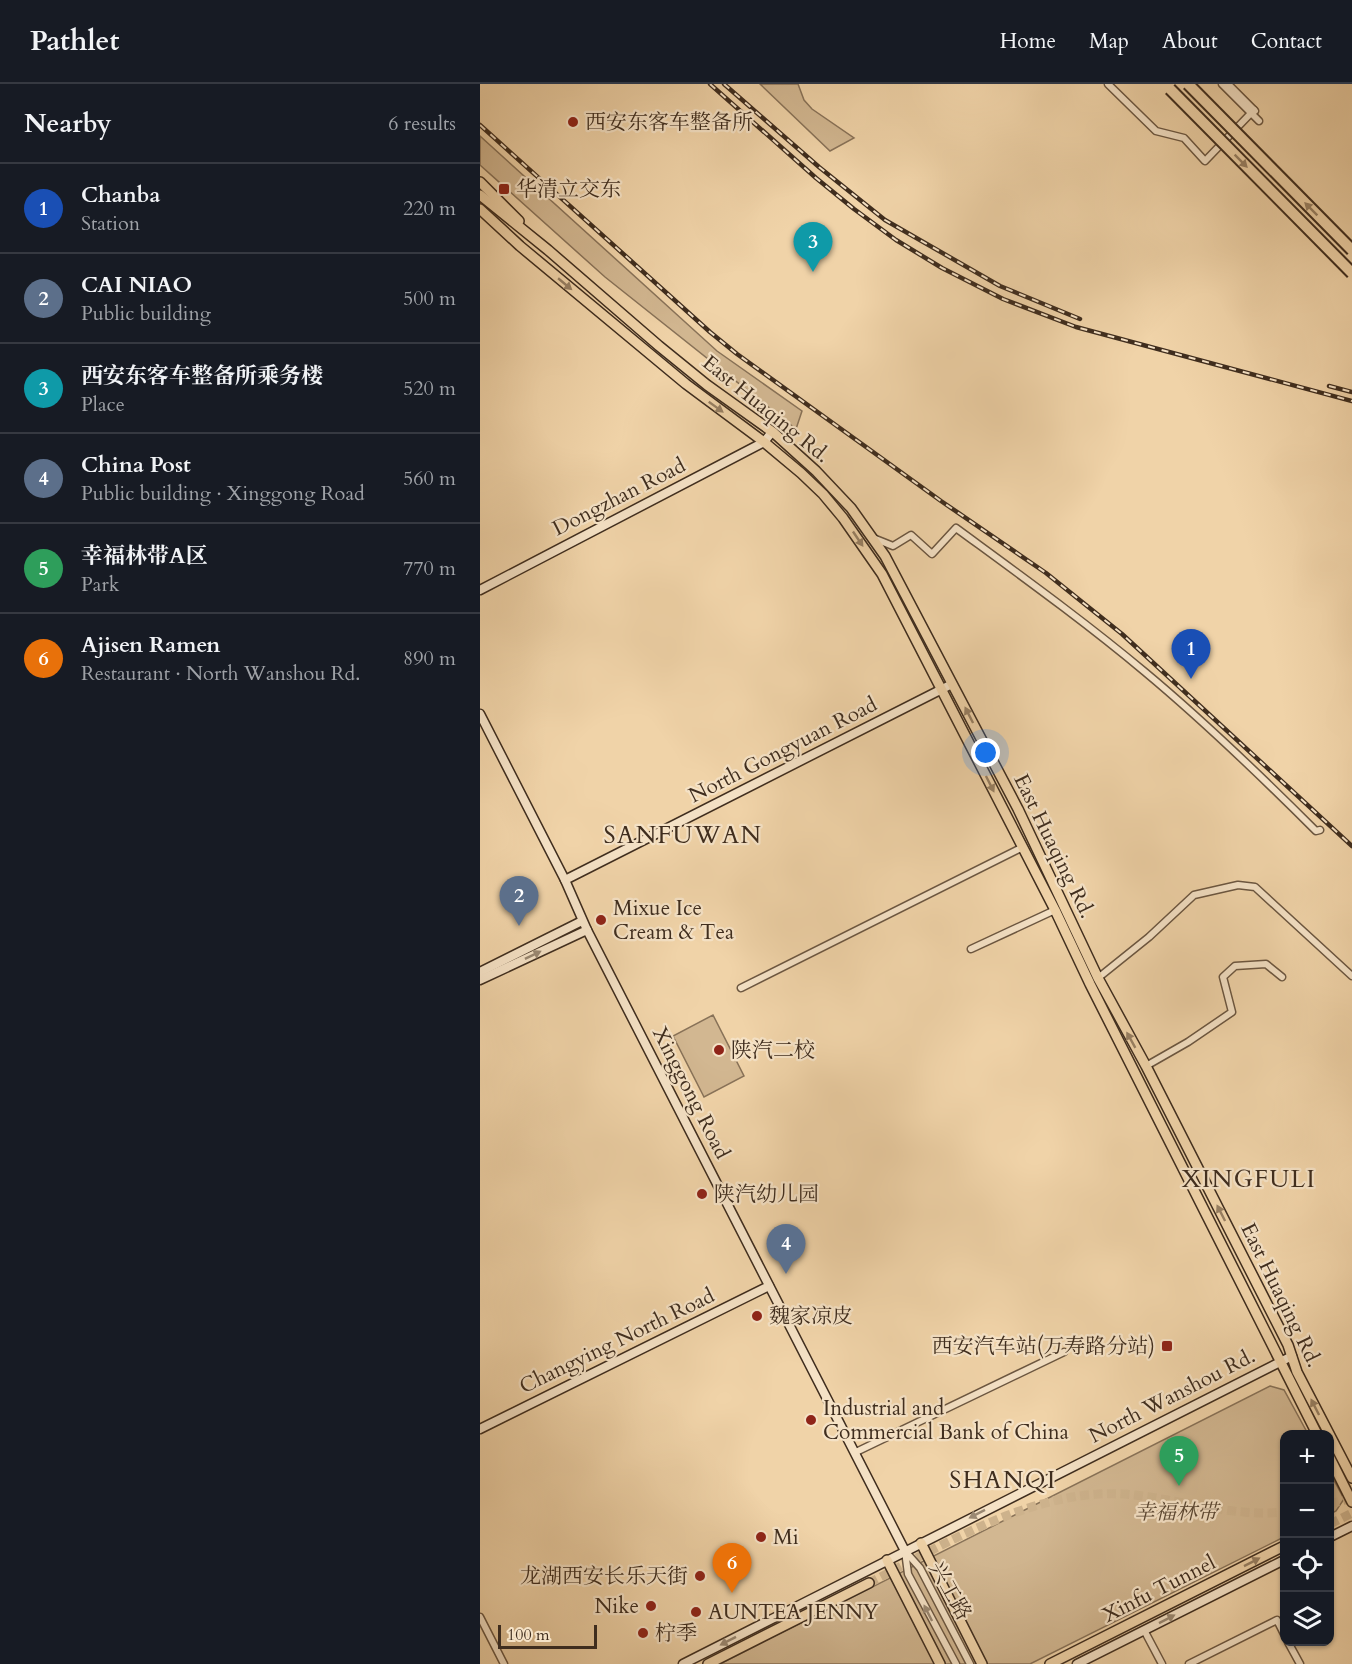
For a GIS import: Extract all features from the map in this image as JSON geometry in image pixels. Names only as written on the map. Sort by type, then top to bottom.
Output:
[{"type":"highway","points":[[1188,84],[1352,250]]},
{"type":"highway","points":[[1170,89],[1352,273]]},
{"type":"main road","points":[[480,182],[548,250]]},
{"type":"main road","name":"East Huaqing Rd.","points":[[480,195],[707,385],[772,432],[835,489],[873,538],[885,556],[1018,809],[1098,978],[1146,1066],[1288,1345],[1297,1372],[1352,1478]]},
{"type":"main road","name":"East Huaqing Rd.","points":[[480,209],[520,246],[686,384],[764,442],[801,473],[843,518],[882,574],[1023,848],[1315,1430]]},
{"type":"main road","points":[[480,216],[520,246]]},
{"type":"main road","points":[[1334,1467],[1351,1497]]},
{"type":"main road","points":[[921,1543],[982,1664]]},
{"type":"main road","name":"Xinfu Tunnel","points":[[1050,1664],[1280,1548]]},
{"type":"main road","points":[[887,1560],[940,1664]]},
{"type":"main road","points":[[708,1664],[869,1583]]},
{"type":"street","points":[[1108,84],[1156,131],[1184,138],[1205,161],[1252,111]]},
{"type":"street","points":[[1222,84],[1260,119]]},
{"type":"street","points":[[1228,84],[1252,111]]},
{"type":"street","name":"Dongzhan Road","points":[[480,590],[764,442],[772,432]]},
{"type":"street","points":[[873,538],[893,546],[911,535],[932,554],[956,528],[1041,589],[1146,673],[1248,763],[1316,831],[1320,830]]},
{"type":"street","name":"North Gongyuan Road","points":[[565,880],[952,684]]},
{"type":"street","name":"Xinggong Road","points":[[480,714],[565,880],[582,921],[905,1551]]},
{"type":"street","points":[[741,988],[1023,848]]},
{"type":"street","points":[[1098,978],[1149,938],[1194,895],[1238,885],[1255,887],[1352,976]]},
{"type":"street","points":[[971,950],[1054,910]]},
{"type":"street","points":[[480,972],[582,921]]},
{"type":"street","points":[[480,981],[587,930]]},
{"type":"street","points":[[1146,1066],[1188,1042],[1232,1012],[1223,977],[1235,966],[1266,964],[1282,977]]},
{"type":"street","name":"Changying North Road","points":[[480,1429],[770,1286]]},
{"type":"street","points":[[856,1452],[1064,1353]]},
{"type":"street","name":"North Wanshou Rd.","points":[[683,1664],[1292,1356]]},
{"type":"street","points":[[1334,1535],[1352,1526]]},
{"type":"street","name":"兴工路","points":[[905,1551],[908,1574],[956,1664]]},
{"type":"street","name":"兴工路","points":[[905,1551],[920,1568],[970,1664]]},
{"type":"street","points":[[1077,1664],[1280,1562]]},
{"type":"street","points":[[480,1617],[504,1664]]},
{"type":"street","points":[[1189,1664],[1277,1620],[1280,1626]]},
{"type":"street","points":[[1144,1630],[1162,1664]]},
{"type":"street","points":[[1291,1646],[1300,1664]]},
{"type":"green space","points":[[760,84],[798,84],[804,100],[812,109],[854,138],[830,151]]},
{"type":"green space","points":[[480,136],[717,351],[802,411],[796,429],[605,277],[480,165]]},
{"type":"green space","points":[[713,1015],[744,1076],[704,1097],[673,1036]]},
{"type":"green space","name":"幸福林带","points":[[1270,1386],[1284,1390],[1306,1430],[1280,1430],[1280,1539],[1030,1664],[720,1664]]},
{"type":"green space","points":[[1334,1480],[1344,1499],[1334,1512]]},
{"type":"tunnel","points":[[869,1583],[964,1534],[1031,1507],[1065,1498],[1100,1494],[1135,1495],[1228,1510],[1280,1512]]},
{"type":"tunnel","points":[[1334,1503],[1352,1498]]},
{"type":"tunnel","points":[[1334,1522],[1352,1513]]},
{"type":"railway","points":[[710,84],[816,178],[896,240],[942,268],[1003,299],[1076,327],[1352,401]]},
{"type":"railway","points":[[724,84],[819,167],[885,220],[1000,286],[1080,319]]},
{"type":"railway","points":[[480,125],[737,354],[941,501],[1046,573],[1122,634],[1352,846]]},
{"type":"railway","points":[[1329,386],[1352,392]]},
{"type":"place","name":"西安东客车整备所","points":[[573,122]]},
{"type":"place","name":"华清立交东","points":[[504,189]]},
{"type":"place","name":"西安东客车整备所乘务楼","points":[[813,272]]},
{"type":"place","name":"Chanba","points":[[1191,679]]},
{"type":"place","name":"Mixue Ice Cream & Tea","points":[[601,920]]},
{"type":"place","name":"CAI NIAO","points":[[519,926]]},
{"type":"place","name":"陕汽二校","points":[[719,1050]]},
{"type":"place","name":"陕汽幼儿园","points":[[702,1194]]},
{"type":"place","name":"China Post","points":[[786,1274]]},
{"type":"place","name":"魏家凉皮","points":[[757,1316]]},
{"type":"place","name":"西安汽车站(万寿路分站)","points":[[1167,1346]]},
{"type":"place","name":"Industrial and Commercial Bank of China","points":[[811,1420]]},
{"type":"place","name":"幸福林带A区","points":[[1179,1486]]},
{"type":"place","name":"Mi","points":[[761,1537]]},
{"type":"place","name":"龙湖西安长乐天街","points":[[700,1576]]},
{"type":"place","name":"Ajisen Ramen","points":[[732,1593]]},
{"type":"place","name":"Nike","points":[[651,1606]]},
{"type":"place","name":"AUNTEA JENNY","points":[[696,1612]]},
{"type":"place","name":"柠季","points":[[643,1633]]},
{"type":"district","name":"SANFUWAN","points":[[683,835]]},
{"type":"district","name":"XINGFULI","points":[[1249,1179]]},
{"type":"district","name":"SHANQI","points":[[1003,1480]]}]
